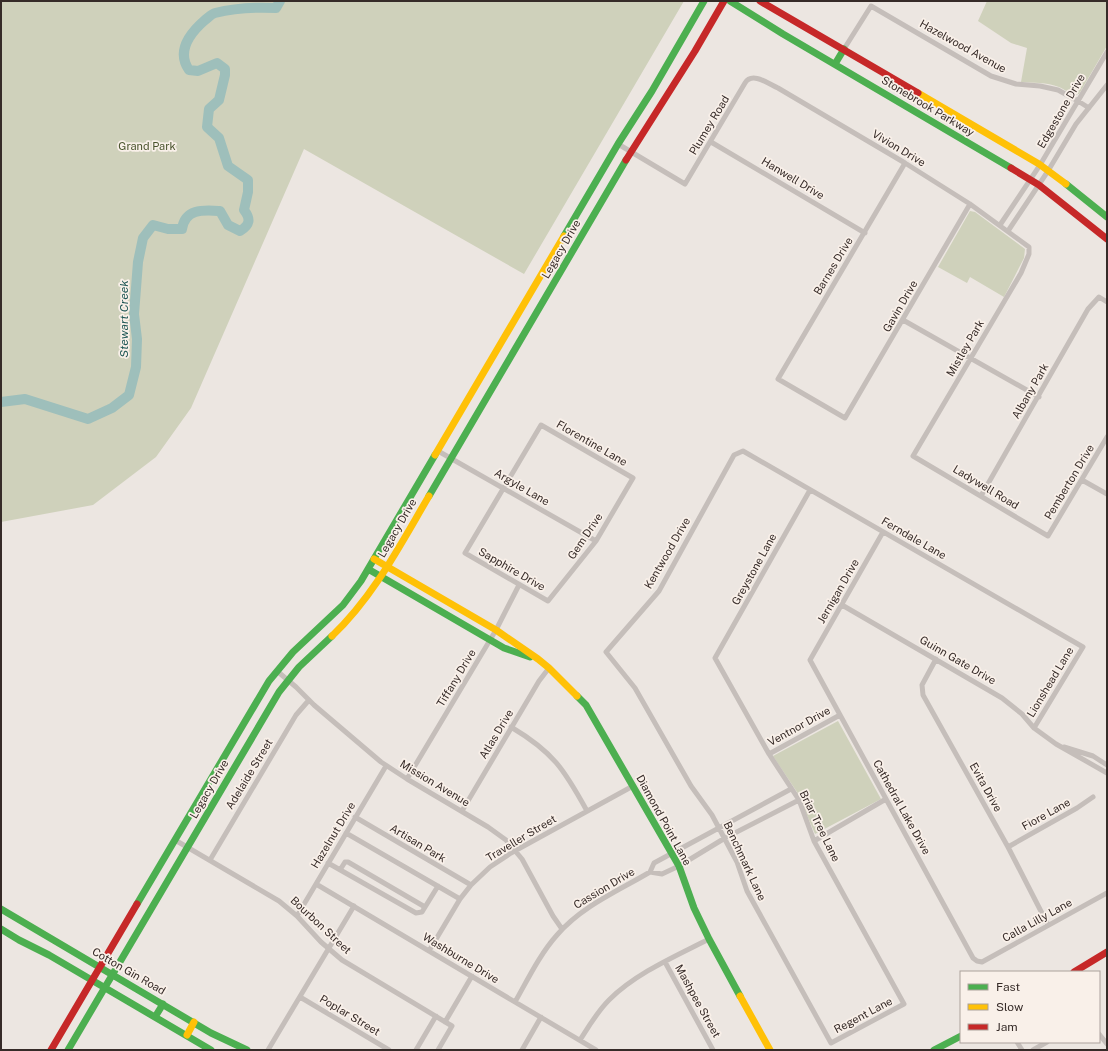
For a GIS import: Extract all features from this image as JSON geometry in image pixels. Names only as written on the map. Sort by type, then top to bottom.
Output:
[{"type":"main road","name":"Legacy Drive","points":[[51,1050],[259,697],[276,671],[304,640],[343,605],[374,560],[618,144],[652,91],[704,1]]},
{"type":"main road","name":"Legacy Drive","points":[[68,1050],[273,701],[299,667],[351,618],[382,576],[631,152],[695,51],[724,1]]},
{"type":"main road","name":"Stonebrook Parkway","points":[[730,1],[1039,185],[1107,239]]},
{"type":"main road","name":"Stonebrook Parkway","points":[[760,1],[1040,165],[1107,217]]},
{"type":"main road","points":[[835,64],[844,49]]},
{"type":"main road","points":[[536,286],[548,293]]},
{"type":"main road","name":"Diamond Point Lane","points":[[374,560],[496,630],[549,668],[586,705],[679,866],[694,908],[709,939],[770,1050]]},
{"type":"main road","name":"Diamond Point Lane","points":[[368,569],[504,648],[538,659]]},
{"type":"main road","name":"Cotton Gin Road","points":[[1,909],[215,1035],[247,1050]]},
{"type":"main road","points":[[1,929],[19,940],[38,948],[211,1050]]},
{"type":"main road","points":[[1076,971],[1107,952]]},
{"type":"main road","points":[[156,1017],[163,1004]]},
{"type":"main road","points":[[186,1035],[194,1022]]},
{"type":"main road","points":[[934,1050],[960,1037]]},
{"type":"street","name":"Hazelwood Avenue","points":[[844,49],[871,6],[992,76],[1016,84],[1051,88],[1063,92],[1089,108]]},
{"type":"street","name":"Edgestone Drive","points":[[1000,225],[1031,180],[1107,52]]},
{"type":"street","name":"Plumey Road","points":[[631,152],[685,184],[748,79],[751,78]]},
{"type":"street","name":"Vivion Drive","points":[[751,78],[758,79],[778,88],[905,163],[970,204],[1029,248]]},
{"type":"street","name":"Edgestone Drive","points":[[1008,231],[1048,171],[1076,124],[1107,86]]},
{"type":"street","name":"Hanwell Drive","points":[[711,142],[865,233]]},
{"type":"street","points":[[618,144],[631,152]]},
{"type":"street","name":"Barnes Drive","points":[[845,418],[778,380],[905,163]]},
{"type":"street","name":"Gavin Drive","points":[[845,418],[970,204]]},
{"type":"street","name":"Mistley Park","points":[[913,456],[1021,273],[1029,254],[1029,248]]},
{"type":"street","name":"Albany Park","points":[[981,496],[1088,309],[1099,297],[1107,302]]},
{"type":"street","points":[[903,320],[1039,397]]},
{"type":"street","name":"Florentine Lane","points":[[504,488],[541,425],[633,478]]},
{"type":"street","name":"Pemberton Drive","points":[[1048,536],[1107,437]]},
{"type":"street","name":"Argyle Lane","points":[[438,451],[596,541]]},
{"type":"street","name":"Ferndale Lane","points":[[734,455],[743,451],[1083,647]]},
{"type":"street","name":"Kentwood Drive","points":[[606,652],[659,591],[734,455]]},
{"type":"street","name":"Ladywell Road","points":[[913,456],[1048,536]]},
{"type":"street","name":"Gem Drive","points":[[548,601],[596,541],[633,478]]},
{"type":"street","points":[[1082,480],[1107,494]]},
{"type":"street","name":"Sapphire Drive","points":[[504,488],[465,554],[548,601]]},
{"type":"street","name":"Greystone Lane","points":[[715,658],[810,490]]},
{"type":"street","name":"Jernigan Drive","points":[[810,660],[883,532]]},
{"type":"street","name":"Tiffany Drive","points":[[407,779],[496,630],[520,585]]},
{"type":"street","name":"Guinn Gate Drive","points":[[842,605],[1002,698],[1022,714],[1034,728],[1056,744],[1107,773]]},
{"type":"street","name":"Lionshead Lane","points":[[1034,728],[1083,647]]},
{"type":"street","name":"Benchmark Lane","points":[[606,652],[635,688],[685,776],[712,815],[737,862],[747,891],[831,1043]]},
{"type":"street","name":"Briar Tree Lane","points":[[715,658],[768,754],[798,800],[814,841],[904,1004]]},
{"type":"street","name":"Evita Drive","points":[[936,659],[922,685],[923,695],[1008,847],[1048,926]]},
{"type":"street","name":"Cathedral Lake Drive","points":[[810,660],[973,958],[977,961]]},
{"type":"street","name":"Atlas Drive","points":[[462,811],[538,681],[549,668]]},
{"type":"street","name":"Mission Avenue","points":[[276,671],[386,766],[462,811],[506,840],[524,864],[553,916],[562,929]]},
{"type":"street","name":"Adelaide Street","points":[[210,860],[296,715],[309,700]]},
{"type":"street","name":"Ventnor Drive","points":[[768,754],[840,714]]},
{"type":"street","points":[[511,727],[540,746],[559,764],[569,778],[587,811]]},
{"type":"street","name":"Guinn Gate Drive","points":[[1056,744],[1093,756],[1107,766]]},
{"type":"street","name":"Hazelnut Drive","points":[[297,916],[386,766]]},
{"type":"street","name":"Traveller Street","points":[[429,951],[460,899],[471,885],[490,867],[515,850],[633,786]]},
{"type":"street","name":"Cassion Drive","points":[[515,1002],[546,949],[562,929],[576,916],[650,872],[654,862],[672,854],[791,790]]},
{"type":"street","name":"Fiore Lane","points":[[1008,847],[1077,808],[1093,797]]},
{"type":"street","points":[[814,841],[886,799]]},
{"type":"street","name":"Cassion Drive","points":[[650,872],[662,874],[679,866],[725,838],[798,800]]},
{"type":"street","name":"Artisan Park","points":[[355,817],[471,885]]},
{"type":"street","points":[[346,833],[460,899]]},
{"type":"street","name":"Bourbon Street","points":[[175,840],[279,901],[297,916],[328,949],[353,967],[452,1026],[438,1050]]},
{"type":"street","points":[[340,870],[345,862],[348,862],[425,907]]},
{"type":"street","points":[[328,863],[416,913],[422,912],[438,886]]},
{"type":"street","name":"Washburne Drive","points":[[316,884],[596,1050]]},
{"type":"street","name":"Calla Lilly Lane","points":[[977,961],[982,962],[1107,893]]},
{"type":"street","points":[[268,1050],[354,906]]},
{"type":"street","points":[[580,1040],[597,1014],[614,995],[635,979],[709,939]]},
{"type":"street","name":"Mashpee Street","points":[[665,962],[713,1050]]},
{"type":"street","points":[[445,1022],[472,976]]},
{"type":"street","name":"Poplar Street","points":[[300,997],[389,1050]]},
{"type":"street","name":"Regent Lane","points":[[831,1043],[904,1004]]},
{"type":"street","points":[[416,1050],[436,1016]]},
{"type":"street","points":[[522,1050],[541,1017]]},
{"type":"street","points":[[1100,1035],[1107,1044]]},
{"type":"street","points":[[1033,1050],[1045,1043]]},
{"type":"green space","name":"Grand Park","points":[[1,1],[684,1],[524,274],[304,149],[191,408],[156,457],[93,505],[1,522]]},
{"type":"green space","points":[[987,1],[1107,1],[1107,46],[1079,94],[1071,93],[1050,84],[1021,82],[1027,48],[1011,43],[978,21]]},
{"type":"green space","points":[[970,211],[975,212],[1025,249],[1024,258],[1004,297],[970,277],[967,283],[938,267]]},
{"type":"green space","points":[[838,721],[881,799],[815,834],[797,792],[773,756]]},
{"type":"waterway","name":"Stewart Creek","points":[[1,402],[25,399],[88,419],[112,408],[129,395],[136,367],[137,339],[134,314],[138,262],[143,238],[153,225],[168,229],[182,229],[184,222],[191,214],[208,210],[220,211],[228,225],[240,231],[248,224],[248,216],[244,210],[248,192],[248,180],[228,166],[219,138],[207,127],[209,109],[219,100],[225,69],[217,63],[198,71],[189,70],[185,63],[184,49],[194,31],[211,15],[246,8],[276,8],[280,1]]},
{"type":"traffic: fast","points":[[564,236],[618,144],[652,91],[704,1]]},
{"type":"traffic: fast","points":[[730,1],[783,34],[1011,168]]},
{"type":"traffic: fast","points":[[835,64],[844,49]]},
{"type":"traffic: fast","points":[[429,496],[626,160]]},
{"type":"traffic: fast","points":[[1066,184],[1107,217]]},
{"type":"traffic: fast","points":[[137,904],[269,681],[293,652],[343,605],[361,581],[435,455]]},
{"type":"traffic: fast","points":[[368,569],[504,648],[530,657]]},
{"type":"traffic: fast","points":[[68,1050],[279,692],[299,667],[332,636]]},
{"type":"traffic: fast","points":[[577,696],[586,705],[679,866],[694,908],[740,996]]},
{"type":"traffic: fast","points":[[1,909],[211,1033],[247,1050]]},
{"type":"traffic: fast","points":[[1,929],[49,955],[211,1050]]},
{"type":"traffic: fast","points":[[155,1017],[163,1004]]},
{"type":"traffic: fast","points":[[934,1050],[960,1037]]},
{"type":"traffic: slow","points":[[918,93],[1039,164],[1066,184]]},
{"type":"traffic: slow","points":[[435,455],[564,236]]},
{"type":"traffic: slow","points":[[332,636],[347,621],[374,587],[429,496]]},
{"type":"traffic: slow","points":[[374,559],[496,630],[538,659],[577,696]]},
{"type":"traffic: slow","points":[[740,996],[770,1050]]},
{"type":"traffic: slow","points":[[187,1035],[194,1022]]},
{"type":"traffic: jam","points":[[626,160],[695,51],[724,1]]},
{"type":"traffic: jam","points":[[760,1],[918,93]]},
{"type":"traffic: jam","points":[[1011,168],[1039,185],[1107,239]]},
{"type":"traffic: jam","points":[[51,1050],[137,904]]},
{"type":"traffic: jam","points":[[1076,971],[1107,952]]}]
